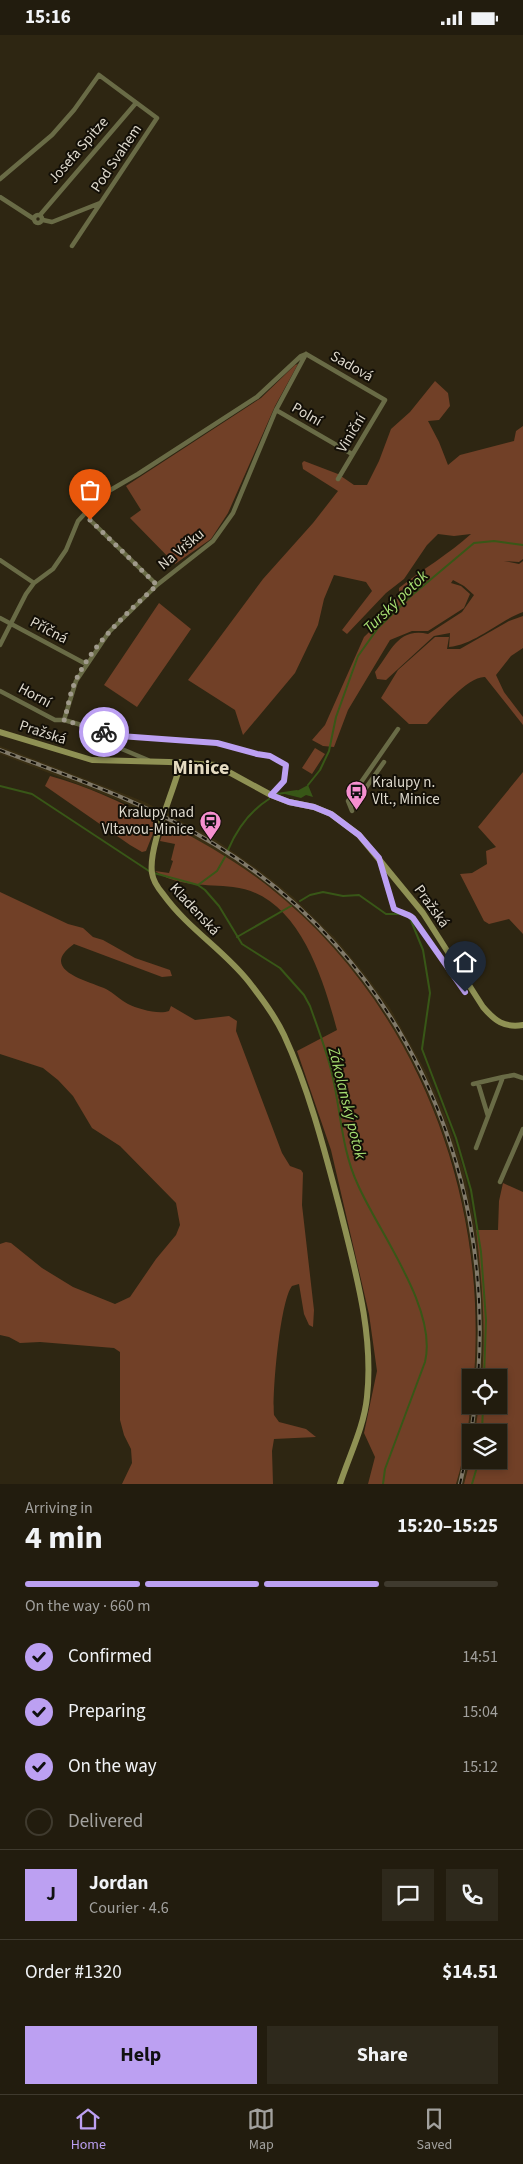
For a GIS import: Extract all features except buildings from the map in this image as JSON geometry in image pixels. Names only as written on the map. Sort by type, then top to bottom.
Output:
[{"type":"main road","name":"Pražská","points":[[0,732],[92,761],[152,761],[216,765],[271,795],[289,802],[314,807],[331,814],[359,835],[423,913],[483,1007],[494,1020],[502,1025],[523,1025]]},
{"type":"main road","name":"Kladenská","points":[[182,763],[157,837],[151,867],[154,881],[180,916],[247,979],[263,1000],[284,1035],[327,1158],[351,1255],[366,1327],[368,1351],[367,1397],[363,1416],[340,1484]]},
{"type":"street","name":"Pod Svahem","points":[[0,179],[52,135],[74,110],[99,75],[157,118],[72,246]]},
{"type":"street","name":"Josefa Spitze","points":[[41,218],[136,103]]},
{"type":"street","points":[[0,197],[39,223],[41,218],[52,222],[101,203]]},
{"type":"street","points":[[0,645],[18,607],[34,583],[53,569],[66,550],[78,521],[107,492],[138,475],[250,402],[266,390],[301,356],[306,354]]},
{"type":"street","name":"Sadová","points":[[306,354],[385,400]]},
{"type":"street","name":"Na Vršku","points":[[64,720],[73,687],[86,664],[109,632],[157,585],[212,541],[233,513],[276,410],[306,354]]},
{"type":"street","name":"Viniční","points":[[338,479],[385,400]]},
{"type":"street","name":"Polní","points":[[276,410],[352,454]]},
{"type":"street","points":[[90,520],[157,585]]},
{"type":"street","points":[[0,560],[34,583]]},
{"type":"street","name":"Příčná","points":[[0,618],[86,664]]},
{"type":"street","name":"Horní","points":[[0,691],[55,720],[64,720],[120,736],[217,743],[270,756],[286,765],[284,781],[271,795]]},
{"type":"street","points":[[384,762],[351,808],[348,801],[398,729]]},
{"type":"street","points":[[117,747],[152,761]]},
{"type":"street","name":"Pražská","points":[[379,858],[394,909],[400,913],[407,913],[413,918],[465,992]]},
{"type":"street","points":[[488,1117],[476,1083],[514,1075],[523,1078]]},
{"type":"street","points":[[476,1149],[503,1077]]},
{"type":"street","points":[[500,1182],[523,1129]]},
{"type":"shaded area","points":[[298,364],[275,406],[228,513],[211,539],[175,564],[130,518],[141,510],[126,486],[261,398]]},
{"type":"shaded area","points":[[435,381],[448,393],[450,406],[439,420],[428,421],[448,465],[460,455],[514,441],[516,431],[523,426],[523,559],[519,562],[504,561],[519,564],[523,561],[523,612],[478,637],[459,645],[449,647],[450,633],[434,636],[386,680],[377,679],[375,672],[390,650],[402,638],[409,634],[428,634],[462,612],[474,595],[464,586],[453,580],[451,583],[461,586],[470,594],[464,608],[428,631],[412,631],[390,640],[348,710],[334,747],[323,746],[312,740],[325,725],[364,637],[390,612],[388,602],[391,598],[399,599],[399,588],[471,534],[454,536],[438,534],[427,545],[404,579],[386,593],[347,634],[342,630],[372,591],[366,582],[334,575],[324,599],[318,625],[295,673],[243,735],[235,710],[188,680],[263,579],[313,523],[338,491],[303,469],[302,463],[304,461],[338,474],[354,485],[367,485],[379,461],[391,429],[410,412]]},
{"type":"shaded area","points":[[159,603],[191,629],[137,707],[104,685]]},
{"type":"shaded area","points":[[523,616],[523,648],[511,656],[496,675],[504,692],[523,717],[523,725],[485,677],[478,678],[462,688],[427,724],[409,724],[381,698],[398,670],[435,637],[449,637],[447,649],[460,649],[509,621]]},
{"type":"shaded area","points":[[0,746],[145,802],[216,840],[292,896],[335,938],[364,973],[390,1008],[426,1072],[446,1117],[464,1171],[476,1230],[483,1290],[485,1322],[482,1369],[474,1369],[477,1322],[476,1290],[468,1231],[456,1173],[438,1120],[419,1075],[384,1013],[358,977],[329,944],[270,887],[215,851],[162,819],[0,754]]},
{"type":"shaded area","points":[[315,748],[325,754],[312,774],[302,768]]},
{"type":"shaded area","points":[[523,772],[523,934],[509,919],[489,924],[484,921],[460,874],[472,873],[487,864],[486,851],[496,847],[478,827]]},
{"type":"shaded area","points":[[50,776],[104,795],[154,820],[154,831],[146,851],[142,852],[130,845],[45,786]]},
{"type":"shaded area","points":[[308,785],[313,797],[306,795],[301,798],[281,793],[297,791]]},
{"type":"shaded area","points":[[166,823],[192,837],[268,886],[320,933],[365,986],[402,1044],[432,1106],[454,1171],[469,1239],[475,1308],[474,1369],[462,1369],[462,1414],[469,1414],[469,1424],[462,1424],[462,1462],[456,1484],[368,1484],[375,1457],[364,1433],[377,1371],[369,1314],[331,1150],[297,1051],[337,1030],[315,964],[291,922],[275,905],[256,893],[233,887],[182,882],[173,880],[155,871],[169,873],[173,861],[171,860],[175,844],[160,841]]},
{"type":"shaded area","points":[[0,892],[68,924],[83,928],[93,937],[103,940],[135,958],[170,970],[172,976],[162,977],[74,944],[64,953],[61,961],[63,968],[79,978],[106,989],[128,1004],[154,1012],[169,1011],[171,1006],[195,1020],[229,1016],[237,1021],[236,1031],[282,1153],[290,1166],[301,1170],[303,1173],[302,1205],[314,1310],[313,1327],[309,1325],[304,1314],[299,1284],[292,1286],[284,1310],[281,1328],[276,1369],[274,1415],[279,1422],[306,1429],[316,1437],[274,1439],[272,1451],[273,1484],[122,1484],[132,1463],[131,1449],[124,1435],[120,1420],[120,1352],[114,1348],[40,1342],[20,1343],[0,1335],[0,1244],[11,1243],[42,1268],[73,1287],[115,1304],[130,1297],[156,1259],[176,1235],[180,1225],[176,1203],[120,1146],[92,1128],[73,1096],[58,1080],[43,1068],[0,1054]]},
{"type":"shaded area","points":[[503,1183],[523,1192],[523,1484],[464,1484],[468,1469],[507,1469],[507,1424],[476,1424],[478,1414],[507,1414],[507,1369],[482,1369],[483,1303],[476,1230],[498,1230],[499,1201]]},
{"type":"shaded area","points":[[469,1414],[478,1414],[476,1424],[468,1424]]},
{"type":"shaded area","points":[[462,1459],[462,1469],[468,1469],[464,1484],[456,1484]]},
{"type":"waterway","name":"Turský potok","points":[[308,785],[320,770],[329,751],[336,717],[358,656],[378,628],[411,596],[474,543],[494,541],[523,545]]},
{"type":"waterway","name":"Zákolanský potok","points":[[0,786],[32,794],[149,871]]},
{"type":"waterway","name":"Turský potok","points":[[277,794],[297,791]]},
{"type":"waterway","name":"Turský potok","points":[[228,850],[245,821],[269,799]]},
{"type":"waterway","name":"Turský potok","points":[[198,885],[217,871],[225,857]]},
{"type":"waterway","name":"Zákolanský potok","points":[[154,873],[198,885],[205,890],[219,906],[242,944],[280,968],[304,995],[310,1006],[331,1069],[348,1159],[367,1204],[392,1248],[415,1295],[423,1319],[427,1341],[425,1362],[385,1469],[383,1484]]},
{"type":"waterway","points":[[300,901],[310,895],[323,892],[343,896],[359,895],[386,914],[401,914]]},
{"type":"waterway","points":[[237,937],[291,906]]},
{"type":"waterway","points":[[410,918],[423,950],[430,993],[422,1049],[456,1138],[471,1190],[481,1252],[486,1320],[484,1369]]},
{"type":"waterway","points":[[482,1424],[483,1414]]},
{"type":"waterway","points":[[472,1484],[476,1469]]},
{"type":"railway","points":[[0,750],[82,781],[189,829],[214,844],[279,890],[336,945],[383,1006],[421,1073],[450,1144],[470,1220],[479,1298],[478,1369]]},
{"type":"railway","points":[[472,1424],[474,1414]]},
{"type":"railway","points":[[460,1484],[463,1469]]},
{"type":"way so far","points":[[90,520],[157,585],[109,632],[86,664],[73,687],[64,720],[104,732]]},
{"type":"place","name":"Kralupy n. Vlt., Minice","points":[[356,810]]},
{"type":"place","name":"Kralupy nad Vltavou-Minice","points":[[210,840]]},
{"type":"district","name":"Minice","points":[[201,767]]},
{"type":"route","points":[[104,732],[120,736],[217,743],[270,756],[286,765],[284,781],[271,795],[289,802],[314,807],[331,814],[346,823],[359,835],[379,858],[394,909],[400,913],[407,913],[413,918],[465,992]]}]
